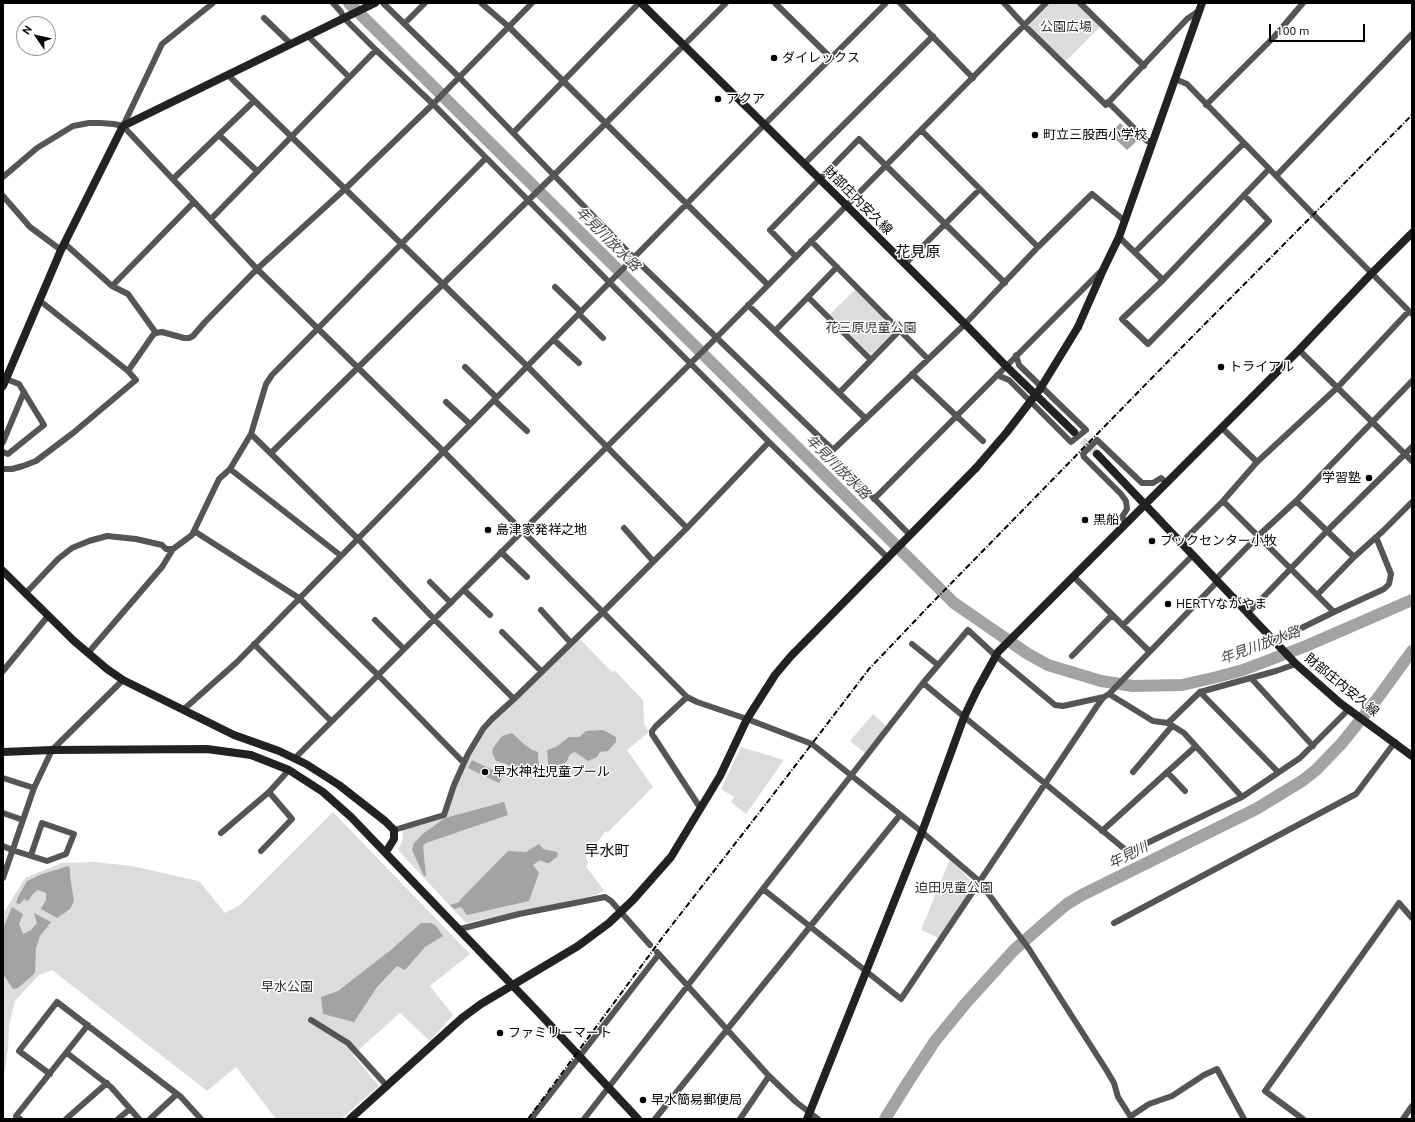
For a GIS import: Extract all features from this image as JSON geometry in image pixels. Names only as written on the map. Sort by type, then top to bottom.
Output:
[{"type":"street","points":[[3,452],[8,454],[44,425],[19,384],[4,382],[63,247],[162,44],[213,3]]},
{"type":"street","points":[[333,3],[344,18],[433,104],[769,442],[888,558]]},
{"type":"street","points":[[383,3],[460,78],[513,133],[552,177],[833,450],[965,324],[1038,247],[1092,194],[1125,221]]},
{"type":"street","points":[[404,24],[425,3]]},
{"type":"street","points":[[480,3],[509,27],[768,284]]},
{"type":"street","points":[[128,371],[153,335],[156,333],[162,332],[184,338],[193,336],[257,269],[345,189],[450,88],[532,3]]},
{"type":"street","points":[[513,133],[640,3]]},
{"type":"street","name":"財部庄内安久線","points":[[640,3],[684,44],[1074,432]]},
{"type":"street","points":[[271,453],[552,177],[726,3]]},
{"type":"street","points":[[775,3],[831,58]]},
{"type":"street","points":[[183,710],[237,662],[340,555],[886,3]]},
{"type":"street","points":[[900,3],[973,78]]},
{"type":"street","points":[[1004,3],[1024,25],[1106,105],[1201,5]]},
{"type":"street","points":[[294,758],[717,337],[1046,3]]},
{"type":"street","points":[[1080,3],[1144,66]]},
{"type":"street","points":[[1206,104],[1274,37],[1303,3]]},
{"type":"street","points":[[123,126],[372,5]]},
{"type":"street","points":[[350,1119],[462,1018],[481,1004],[578,946],[609,923],[647,885],[672,857],[720,776],[747,719],[775,675],[791,656],[976,468],[1007,432],[1040,389],[1078,327],[1119,237],[1201,5]]},
{"type":"street","points":[[264,18],[291,44]]},
{"type":"street","points":[[1276,176],[1412,34]]},
{"type":"street","points":[[308,36],[349,77]]},
{"type":"street","points":[[804,164],[933,36]]},
{"type":"street","points":[[211,220],[376,50]]},
{"type":"street","points":[[228,75],[527,366],[687,528]]},
{"type":"street","points":[[1175,79],[1187,84],[1410,313],[1338,387],[1257,462],[1223,501],[1182,543]]},
{"type":"street","points":[[173,179],[254,101]]},
{"type":"street","points":[[1108,102],[1147,141],[1153,141]]},
{"type":"street","points":[[3,177],[37,148],[72,126],[100,123],[123,126],[257,269],[443,451],[687,697],[812,744],[922,832],[979,881],[1029,949],[1107,1071],[1114,1083],[1118,1097],[1132,1118],[1149,1104],[1172,1096],[1204,1075],[1217,1069],[1244,1119]]},
{"type":"street","points":[[921,130],[1038,247]]},
{"type":"street","points":[[219,135],[258,172]]},
{"type":"street","points":[[796,257],[770,230],[860,139],[1005,283]]},
{"type":"street","points":[[1135,252],[1244,144]]},
{"type":"street","points":[[88,653],[162,568],[173,549],[192,535],[219,479],[230,469],[251,434],[266,384],[272,375],[486,158]]},
{"type":"street","points":[[1244,195],[1269,221],[1148,344],[1122,319],[1163,280],[1244,195],[1269,169]]},
{"type":"street","points":[[905,264],[980,189]]},
{"type":"street","points":[[3,196],[30,227],[63,247],[112,286],[128,294],[156,333]]},
{"type":"street","points":[[112,286],[194,202]]},
{"type":"street","points":[[808,1116],[922,832],[964,717],[997,654],[1300,350],[1371,274],[1412,233]]},
{"type":"street","points":[[1119,237],[1163,280]]},
{"type":"street","points":[[811,241],[928,359]]},
{"type":"street","points":[[775,331],[838,268]]},
{"type":"street","points":[[874,499],[1104,268]]},
{"type":"street","points":[[555,287],[603,338]]},
{"type":"street","points":[[808,297],[871,360]]},
{"type":"street","points":[[3,469],[12,469],[36,461],[74,433],[136,380],[128,371],[39,300]]},
{"type":"street","points":[[748,305],[866,419]]},
{"type":"street","points":[[839,393],[900,330]]},
{"type":"street","points":[[554,340],[579,364]]},
{"type":"street","points":[[1300,350],[1412,460]]},
{"type":"street","points":[[997,375],[1008,380],[1071,442],[1086,430],[1019,365],[1016,356]]},
{"type":"street","points":[[465,367],[527,431]]},
{"type":"street","points":[[912,374],[983,441]]},
{"type":"street","points":[[764,889],[901,999],[1097,706],[1106,695],[1258,536],[1296,501],[1412,381]]},
{"type":"street","points":[[3,442],[24,392]]},
{"type":"street","points":[[446,402],[470,424]]},
{"type":"street","points":[[1222,428],[1257,462]]},
{"type":"street","points":[[251,434],[357,538],[434,620],[514,699]]},
{"type":"street","points":[[1126,523],[1122,517],[1127,509],[1126,501],[1122,494],[1084,457],[1084,454],[1097,440],[1142,483],[1153,483],[1161,478],[1167,483]]},
{"type":"street","points":[[394,830],[444,815],[464,763],[483,729],[492,718],[514,699],[603,612],[687,528],[769,442]]},
{"type":"street","points":[[1248,613],[1327,531],[1412,447]]},
{"type":"street","name":"財部庄内安久線","points":[[1097,454],[1276,642],[1294,663],[1340,703],[1412,756]]},
{"type":"street","points":[[834,458],[908,537]]},
{"type":"street","points":[[230,469],[340,555]]},
{"type":"street","points":[[1223,501],[1334,612]]},
{"type":"street","points":[[1296,501],[1354,558]]},
{"type":"street","points":[[1318,595],[1412,502]]},
{"type":"street","points":[[624,528],[654,561]]},
{"type":"street","points":[[194,531],[299,598],[378,675],[464,763]]},
{"type":"street","points":[[25,594],[58,559],[72,548],[89,541],[107,536],[136,539],[162,545],[166,549],[173,549]]},
{"type":"street","points":[[1276,642],[1334,612],[1384,589],[1388,584],[1391,574],[1376,537]]},
{"type":"street","points":[[501,552],[526,577]]},
{"type":"street","points":[[1123,625],[1193,555]]},
{"type":"street","points":[[3,571],[25,594],[88,653],[123,680],[234,735],[294,758],[313,768],[339,785],[385,821],[394,830],[394,839],[386,852]]},
{"type":"street","points":[[1074,577],[1149,651]]},
{"type":"street","points":[[430,582],[451,603]]},
{"type":"street","points":[[464,590],[490,615]]},
{"type":"street","points":[[541,610],[571,643]]},
{"type":"street","points":[[1072,656],[1112,614]]},
{"type":"street","points":[[3,671],[48,616]]},
{"type":"street","points":[[375,620],[404,649]]},
{"type":"street","points":[[584,1119],[923,683],[968,630],[1055,705],[1063,706],[1106,695],[1153,721],[1170,724],[1184,733],[1242,796]]},
{"type":"street","points":[[502,632],[542,672]]},
{"type":"street","points":[[254,644],[331,721]]},
{"type":"street","points":[[912,644],[938,665]]},
{"type":"street","points":[[1133,772],[1170,724],[1200,692],[1251,678],[1294,663]]},
{"type":"street","points":[[1251,678],[1313,746]]},
{"type":"street","points":[[3,878],[34,788],[52,750],[123,680]]},
{"type":"street","points":[[923,683],[1124,849],[1131,851],[1242,796],[1300,758],[1351,710]]},
{"type":"street","points":[[1200,692],[1278,772]]},
{"type":"street","points":[[687,697],[656,726],[652,731],[652,734],[701,809]]},
{"type":"street","points":[[1114,923],[1356,794],[1395,742]]},
{"type":"street","points":[[1102,831],[1196,746]]},
{"type":"street","points":[[3,752],[52,750],[207,749],[251,755],[289,770],[308,781],[338,804],[460,929],[638,1119]]},
{"type":"street","points":[[222,833],[269,792],[289,770]]},
{"type":"street","points":[[1167,772],[1185,791]]},
{"type":"street","points":[[3,778],[34,788]]},
{"type":"street","points":[[261,851],[292,819],[269,792]]},
{"type":"street","points":[[3,813],[23,820]]},
{"type":"street","points":[[655,1119],[900,815]]},
{"type":"street","points":[[3,846],[12,850],[31,856],[47,860],[66,854],[74,834],[42,823],[31,856]]},
{"type":"street","points":[[460,929],[519,914],[605,897],[608,898],[650,945]]},
{"type":"street","points":[[1303,1119],[1265,1091],[1399,903],[1412,918]]},
{"type":"street","points":[[531,1119],[658,953],[769,1076],[808,1116],[818,1119]]},
{"type":"street","points":[[50,1074],[19,1050],[57,1002],[181,1097],[201,1119]]},
{"type":"street","points":[[311,1020],[348,1043],[387,1086]]},
{"type":"street","points":[[20,1119],[16,1116],[88,1025]]},
{"type":"street","points":[[67,1052],[107,1083],[139,1119]]},
{"type":"street","points":[[740,1119],[769,1076]]},
{"type":"street","points":[[66,1119],[107,1083]]},
{"type":"street","points":[[150,1119],[177,1094]]},
{"type":"street","points":[[1403,1119],[1412,1106]]},
{"type":"street","points":[[118,1119],[130,1109]]},
{"type":"green space","name":"公園広場","points":[[1050,3],[1076,3],[1100,27],[1066,61],[1028,25]]},
{"type":"green space","name":"花三原児童公園","points":[[857,288],[898,329],[871,355],[830,314]]},
{"type":"green space","points":[[579,638],[612,672],[615,671],[643,700],[644,724],[649,732],[627,750],[653,787],[609,831],[605,832],[586,857],[588,864],[586,867],[604,891],[596,895],[466,923],[398,850],[403,836],[402,829],[441,818],[470,754],[484,731],[487,730],[499,715]]},
{"type":"green space","points":[[873,714],[887,727],[866,754],[850,741]]},
{"type":"green space","points":[[741,747],[784,760],[746,814],[731,802],[734,797],[721,789]]},
{"type":"green space","name":"早水公園","points":[[333,812],[470,954],[430,986],[453,1015],[430,1041],[400,1013],[353,1055],[379,1086],[341,1119],[276,1119],[236,1067],[207,1091],[52,970],[39,975],[15,1001],[9,1026],[8,1049],[3,1082],[3,914],[25,878],[62,863],[94,862],[132,866],[199,881],[225,913],[240,905]]},
{"type":"green space","name":"迫田児童公園","points":[[950,859],[974,884],[939,938],[921,930]]},
{"type":"shaded area","points":[[1120,123],[1138,140],[1127,150],[1110,134]]},
{"type":"shaded area","points":[[603,730],[616,737],[616,742],[608,751],[600,752],[597,757],[588,761],[575,752],[572,753],[561,768],[549,773],[547,750],[556,747],[569,737],[579,737],[586,731]]},
{"type":"shaded area","points":[[512,733],[525,745],[538,752],[539,774],[526,773],[496,761],[492,752],[493,748],[502,736]]},
{"type":"shaded area","name":"早水神社児童プール","points":[[472,760],[503,775],[499,783],[468,768]]},
{"type":"shaded area","points":[[504,802],[508,815],[426,843],[423,846],[426,876],[424,876],[412,850],[414,843],[424,833],[445,818]]},
{"type":"shaded area","points":[[539,844],[543,849],[557,852],[558,854],[557,857],[549,863],[540,860],[533,865],[539,873],[529,901],[467,915],[461,907],[454,909],[450,905],[459,902],[508,851],[526,852]]},
{"type":"shaded area","points":[[69,866],[74,901],[70,909],[57,918],[41,909],[46,900],[46,893],[38,890],[28,901],[24,899],[20,904],[16,903],[27,881],[42,874]]},
{"type":"shaded area","points":[[12,907],[23,914],[19,924],[23,934],[31,930],[37,923],[34,913],[51,922],[40,936],[36,948],[35,972],[18,988],[13,989],[3,974],[4,926]]},
{"type":"shaded area","points":[[421,923],[431,923],[436,926],[443,936],[425,947],[405,970],[397,966],[377,987],[354,1022],[323,1014],[321,997],[338,991],[392,949]]},
{"type":"waterway","name":"年見川放水路","points":[[349,3],[954,603],[1028,654],[1048,665],[1101,681],[1133,686],[1182,685],[1243,670],[1306,646],[1412,600]]},
{"type":"waterway","name":"年見川","points":[[885,1119],[935,1041],[966,1003],[1014,950],[1067,904],[1082,895],[1256,809],[1302,781],[1316,770],[1342,743],[1374,703],[1412,651]]},
{"type":"tunnel","points":[[1074,432],[1097,454]]},
{"type":"railway","points":[[528,1119],[665,934],[869,669],[1190,339],[1412,115]]},
{"type":"place","name":"ダイレックス","points":[[774,58]]},
{"type":"place","name":"アクア","points":[[718,99]]},
{"type":"place","name":"町立三股西小学校","points":[[1035,135]]},
{"type":"place","name":"トライアル","points":[[1221,367]]},
{"type":"place","name":"学習塾","points":[[1369,478]]},
{"type":"place","name":"黒船","points":[[1085,520]]},
{"type":"place","name":"島津家発祥之地","points":[[488,530]]},
{"type":"place","name":"ブックセンター小牧","points":[[1152,541]]},
{"type":"place","name":"HERTYながやま","points":[[1168,604]]},
{"type":"place","name":"早水神社児童プール","points":[[485,772]]},
{"type":"place","name":"ファミリーマート","points":[[500,1033]]},
{"type":"place","name":"早水簡易郵便局","points":[[643,1100]]},
{"type":"district","name":"花見原","points":[[918,252]]},
{"type":"district","name":"早水町","points":[[607,851]]}]
